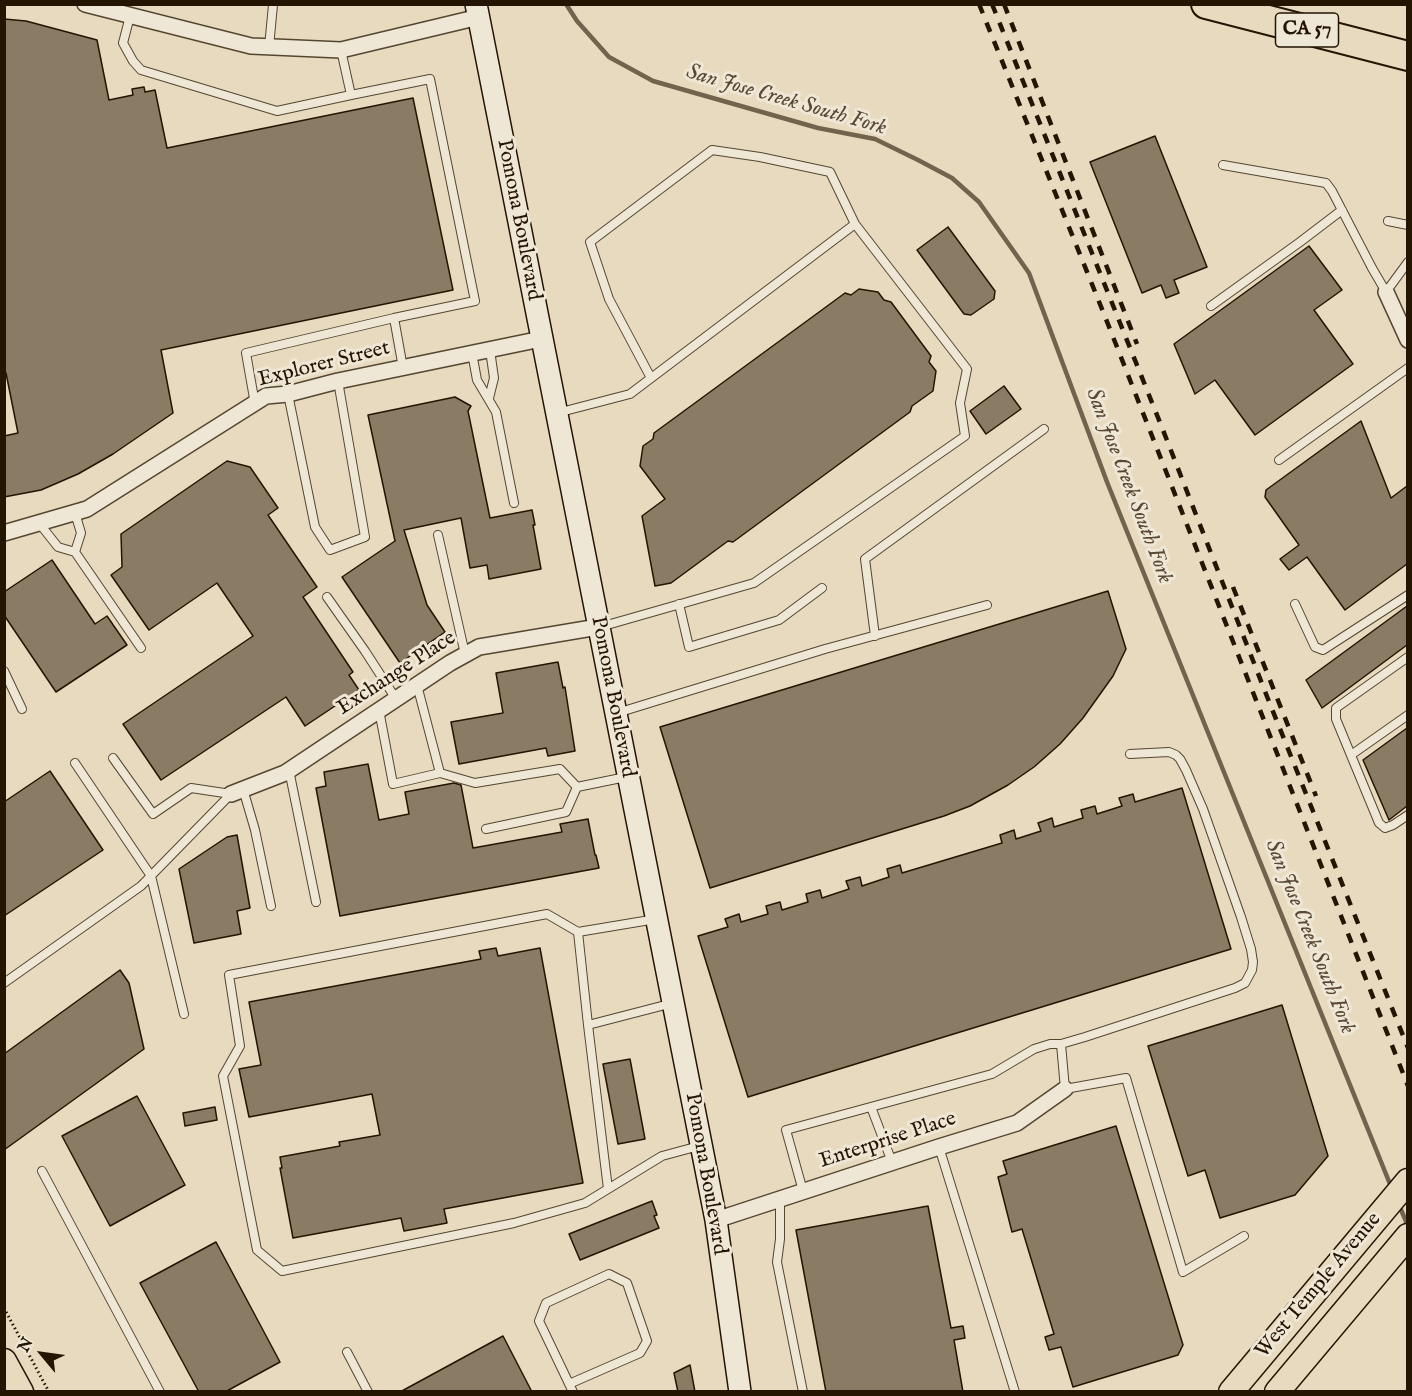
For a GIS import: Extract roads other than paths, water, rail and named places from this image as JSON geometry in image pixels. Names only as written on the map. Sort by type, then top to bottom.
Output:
[{"type":"highway","name":"CA 57","points":[[1206,4],[1407,56]]},
{"type":"main road","name":"West Temple Avenue","points":[[1231,1392],[1407,1181]]},
{"type":"main road","name":"West Temple Avenue","points":[[1277,1392],[1407,1236]]},
{"type":"main road","points":[[4,1361],[21,1392]]},
{"type":"street","points":[[85,4],[110,8],[130,16],[251,46],[341,50],[477,11]]},
{"type":"street","name":"Pomona Boulevard","points":[[477,11],[716,1220],[740,1392]]},
{"type":"street","points":[[1386,292],[1407,340]]},
{"type":"street","name":"Explorer Street","points":[[4,533],[87,509],[266,396],[288,394],[338,381],[541,339]]},
{"type":"street","name":"Exchange Place","points":[[237,792],[285,773],[450,663],[479,647],[598,627]]},
{"type":"street","name":"Enterprise Place","points":[[716,1220],[939,1146],[1017,1123],[1065,1089]]},
{"type":"lane","points":[[269,47],[274,4]]},
{"type":"lane","points":[[130,16],[123,43],[141,70],[277,111],[430,79],[475,301],[246,353],[255,404]]},
{"type":"lane","points":[[341,50],[351,95]]},
{"type":"lane","points":[[598,627],[754,583],[965,436],[960,403],[967,369],[855,224],[830,172],[760,157],[712,150],[590,242],[609,299],[651,378]]},
{"type":"lane","points":[[1223,165],[1326,183],[1386,292],[1407,262]]},
{"type":"lane","points":[[1211,306],[1342,210]]},
{"type":"lane","points":[[1388,221],[1407,225]]},
{"type":"lane","points":[[556,414],[630,394],[855,224]]},
{"type":"lane","points":[[394,318],[403,368]]},
{"type":"lane","points":[[489,398],[494,378],[490,350]]},
{"type":"lane","points":[[472,353],[477,380],[496,412],[514,503]]},
{"type":"lane","points":[[1279,460],[1407,368]]},
{"type":"lane","points":[[288,394],[315,527],[330,550],[365,537],[338,381]]},
{"type":"lane","points":[[875,636],[865,559],[1044,429]]},
{"type":"lane","points":[[75,513],[81,533],[75,552]]},
{"type":"lane","points":[[39,523],[58,548],[75,552],[141,648]]},
{"type":"lane","points":[[438,535],[465,654]]},
{"type":"lane","points":[[678,604],[689,647],[779,621],[822,588]]},
{"type":"lane","points":[[1295,604],[1315,647],[1323,650],[1407,595]]},
{"type":"lane","points":[[327,597],[396,699]]},
{"type":"lane","points":[[615,714],[825,650],[987,605]]},
{"type":"lane","points":[[1407,657],[1336,708],[1336,719],[1379,823],[1385,828],[1394,825],[1407,815]]},
{"type":"lane","points":[[4,672],[22,709]]},
{"type":"lane","points":[[417,685],[440,773]]},
{"type":"lane","points":[[379,710],[393,784],[440,773],[475,783],[560,770],[577,787]]},
{"type":"lane","points":[[1350,755],[1407,715]]},
{"type":"lane","points":[[803,1191],[786,1130],[992,1074],[1034,1049],[1085,1037],[1245,983],[1252,970],[1251,950],[1203,809],[1186,770],[1176,755],[1168,752],[1130,754]]},
{"type":"lane","points":[[113,758],[153,813],[191,788],[237,792]]},
{"type":"lane","points":[[75,763],[151,876],[184,1014]]},
{"type":"lane","points":[[290,770],[316,902]]},
{"type":"lane","points":[[577,787],[628,777]]},
{"type":"lane","points":[[486,829],[566,812],[577,787]]},
{"type":"lane","points":[[4,983],[141,886],[237,792]]},
{"type":"lane","points":[[237,792],[255,830],[271,906]]},
{"type":"lane","points":[[656,919],[578,932],[546,914],[229,975],[240,1046],[223,1076],[257,1250],[282,1271],[514,1223],[585,1203],[662,1156],[701,1145]]},
{"type":"lane","points":[[578,932],[608,1189]]},
{"type":"lane","points":[[588,1025],[673,1003]]},
{"type":"lane","points":[[1061,1044],[1065,1089],[1126,1078],[1183,1272],[1244,1236]]},
{"type":"lane","points":[[871,1107],[892,1162]]},
{"type":"lane","points":[[939,1146],[1015,1392]]},
{"type":"lane","points":[[42,1171],[160,1392]]},
{"type":"lane","points":[[780,1198],[780,1239],[777,1262],[803,1392]]},
{"type":"lane","points":[[609,1274],[627,1283],[647,1341],[640,1353],[571,1388],[539,1321],[546,1303],[609,1274]]},
{"type":"lane","points":[[347,1352],[368,1392]]},
{"type":"waterway","name":"San Jose Creek South Fork","points":[[566,4],[577,21],[609,57],[653,81],[818,128],[875,139],[952,178],[979,202],[1029,273],[1107,482],[1392,1189]]},
{"type":"waterway","name":"San Jose Creek South Fork","points":[[1399,1205],[1408,1226]]},
{"type":"railway","points":[[979,4],[1104,314],[1408,1086]]},
{"type":"railway","points":[[992,4],[1408,1048]]},
{"type":"railway","points":[[1004,4],[1137,344]]},
{"type":"railway","points":[[1233,587],[1316,796]]}]
